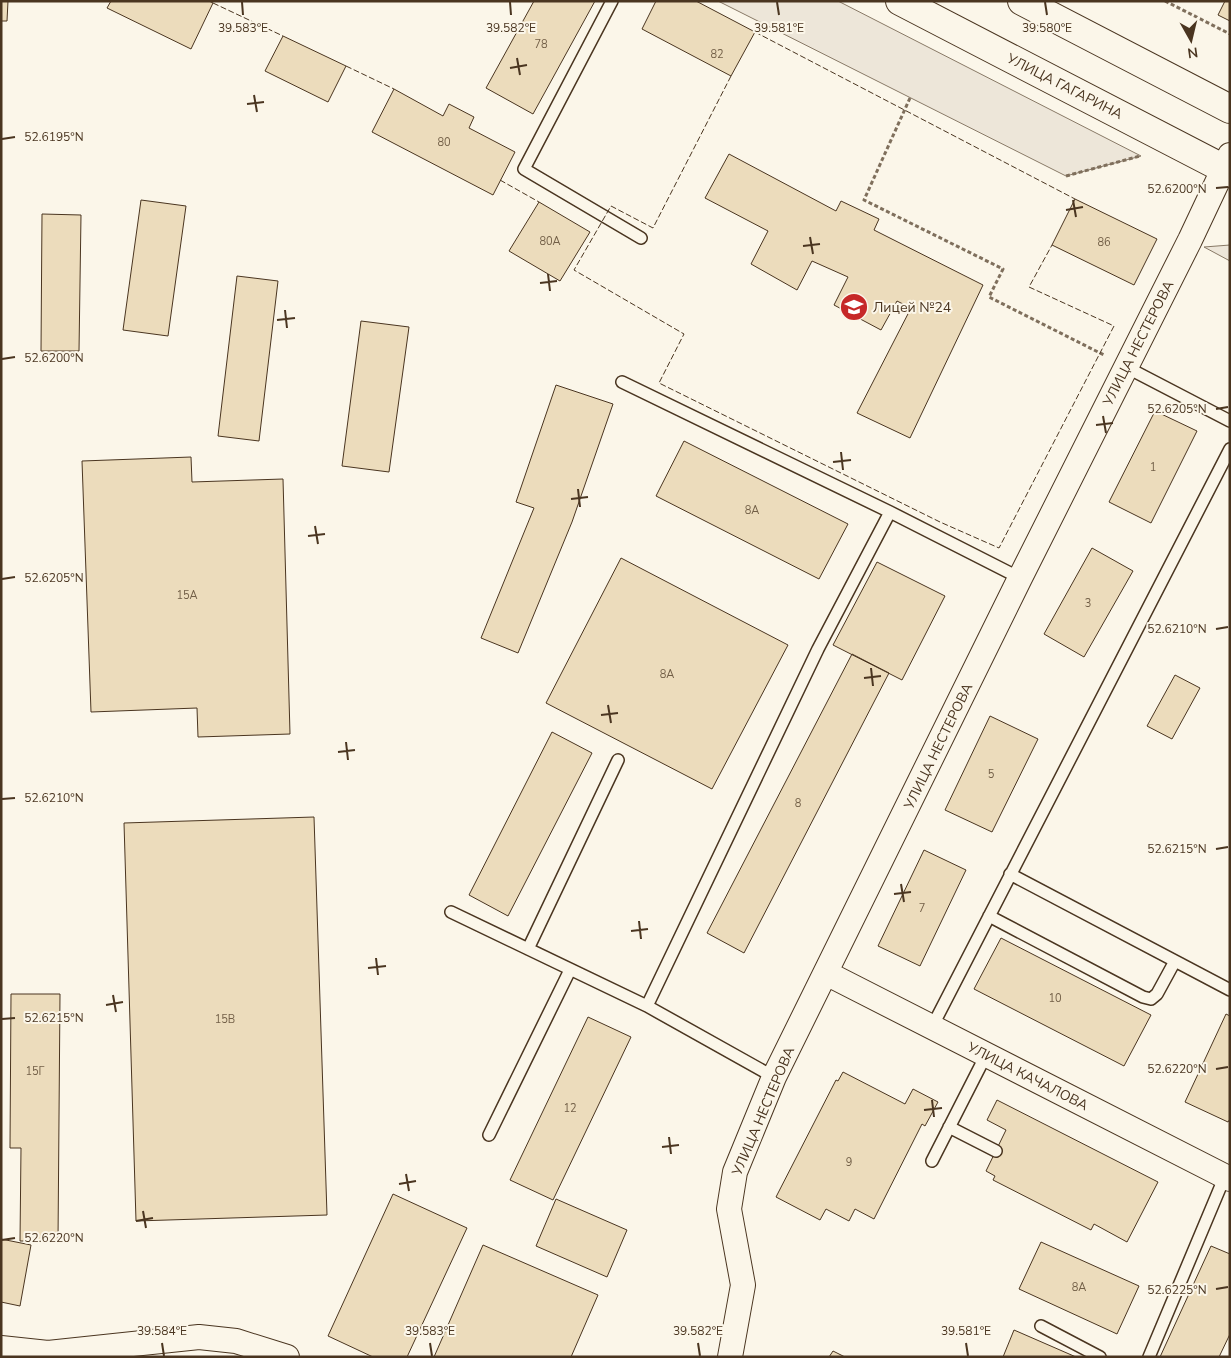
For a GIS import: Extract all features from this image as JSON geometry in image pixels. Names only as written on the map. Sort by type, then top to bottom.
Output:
[{"type":"main road","name":"УЛИЦА ГАГАРИНА","points":[[900,1],[1228,165]]},
{"type":"main road","points":[[1022,1],[1230,108]]},
{"type":"street","name":"УЛИЦА НЕСТЕРОВА","points":[[730,1357],[743,1285],[730,1209],[735,1172],[774,1077],[1020,578],[1117,362],[1190,240],[1228,165]]},
{"type":"street","name":"УЛИЦА КАЧАЛОВА","points":[[826,973],[986,1055],[1228,1174]]},
{"type":"street","points":[[1,1348],[48,1353],[122,1351],[199,1337],[236,1341],[287,1357]]},
{"type":"lane","points":[[612,1],[524,169],[641,238]]},
{"type":"lane","points":[[1117,362],[1230,421]]},
{"type":"lane","points":[[622,382],[890,512],[1020,578]]},
{"type":"lane","points":[[932,1027],[1230,449]]},
{"type":"lane","points":[[647,1006],[818,649],[890,512]]},
{"type":"lane","points":[[528,949],[618,760]]},
{"type":"lane","points":[[1010,874],[1230,990]]},
{"type":"lane","points":[[451,912],[647,1006],[774,1077]]},
{"type":"lane","points":[[989,916],[1143,997],[1151,999],[1157,994],[1175,961]]},
{"type":"lane","points":[[490,1136],[570,970]]},
{"type":"lane","points":[[932,1161],[986,1055]]},
{"type":"lane","points":[[949,1127],[996,1150]]},
{"type":"lane","points":[[1149,1357],[1228,1174]]},
{"type":"lane","points":[[1042,1326],[1100,1357]]},
{"type":"path","points":[[1164,1],[1230,34]]},
{"type":"path","points":[[910,98],[864,200],[1003,269],[989,297],[1117,362]]},
{"type":"path","points":[[1066,176],[1141,156]]},
{"type":"shaded area","points":[[718,1],[838,1],[1141,156],[1066,176]]},
{"type":"shaded area","points":[[1230,245],[1230,261],[1204,247]]},
{"type":"building","points":[[1,1],[8,1],[7,21],[1,21]]},
{"type":"building","points":[[111,1],[209,1],[213,3],[191,49],[107,8]]},
{"type":"building","points":[[534,1],[595,1],[533,114],[486,88]]},
{"type":"building","points":[[656,1],[696,1],[755,32],[731,76],[642,29]]},
{"type":"building","points":[[1225,1],[1230,1],[1230,21],[1218,15]]},
{"type":"building","points":[[283,36],[346,66],[328,102],[265,71]]},
{"type":"building","points":[[394,89],[443,116],[449,104],[474,117],[469,128],[515,152],[493,195],[372,132]]},
{"type":"building","points":[[729,154],[836,211],[841,201],[879,219],[874,230],[983,285],[910,438],[857,413],[911,308],[897,301],[881,330],[834,305],[848,277],[812,261],[797,290],[751,264],[768,231],[705,198]]},
{"type":"building","points":[[1075,199],[1157,239],[1134,285],[1052,245]]},
{"type":"building","points":[[141,200],[186,206],[168,336],[123,330]]},
{"type":"building","points":[[539,202],[590,232],[560,281],[509,251]]},
{"type":"building","points":[[42,214],[81,215],[79,351],[41,351]]},
{"type":"building","points":[[237,276],[278,281],[259,441],[218,436]]},
{"type":"building","points":[[361,321],[409,327],[389,472],[342,466]]},
{"type":"building","points":[[556,385],[613,404],[572,522],[518,653],[481,638],[534,508],[516,502]]},
{"type":"building","points":[[1155,411],[1197,431],[1151,523],[1109,502]]},
{"type":"building","points":[[684,441],[848,524],[819,579],[656,496]]},
{"type":"building","points":[[191,457],[192,482],[283,479],[290,734],[198,737],[197,708],[91,712],[82,461]]},
{"type":"building","points":[[1092,548],[1133,571],[1084,657],[1044,634]]},
{"type":"building","points":[[621,558],[788,645],[712,789],[546,703]]},
{"type":"building","points":[[877,562],[945,596],[902,680],[833,645]]},
{"type":"building","points":[[852,654],[889,673],[744,953],[707,933]]},
{"type":"building","points":[[1175,675],[1200,688],[1172,739],[1147,726]]},
{"type":"building","points":[[990,716],[1038,739],[992,832],[945,810]]},
{"type":"building","points":[[552,732],[592,753],[508,916],[469,895]]},
{"type":"building","points":[[314,817],[327,1215],[136,1221],[124,823]]},
{"type":"building","points":[[924,850],[966,870],[920,966],[878,946]]},
{"type":"building","points":[[1001,938],[1151,1015],[1124,1066],[974,989]]},
{"type":"building","points":[[11,994],[60,994],[58,1241],[20,1241],[21,1148],[10,1148]]},
{"type":"building","points":[[1226,1014],[1230,1016],[1230,1119],[1228,1122],[1185,1102]]},
{"type":"building","points":[[588,1017],[631,1037],[553,1200],[510,1180]]},
{"type":"building","points":[[843,1072],[905,1104],[913,1089],[938,1102],[925,1126],[922,1124],[874,1219],[855,1209],[849,1221],[826,1209],[820,1220],[776,1197],[836,1080],[838,1081]]},
{"type":"building","points":[[997,1100],[1158,1182],[1127,1242],[1094,1224],[1091,1230],[993,1180],[995,1176],[986,1171],[1006,1130],[987,1120]]},
{"type":"building","points":[[393,1194],[467,1228],[407,1357],[373,1357],[328,1336]]},
{"type":"building","points":[[556,1199],[627,1230],[607,1277],[536,1246]]},
{"type":"building","points":[[1,1239],[31,1245],[20,1306],[1,1302]]},
{"type":"building","points":[[1041,1242],[1139,1286],[1117,1334],[1019,1289]]},
{"type":"building","points":[[483,1245],[598,1295],[571,1357],[434,1357]]},
{"type":"building","points":[[1211,1246],[1230,1254],[1230,1334],[1219,1357],[1160,1357]]},
{"type":"building","points":[[1014,1330],[1076,1357],[1003,1357]]},
{"type":"building","points":[[833,1351],[845,1357],[829,1357]]},
{"type":"fence","points":[[213,3],[283,36]]},
{"type":"fence","points":[[755,32],[1075,199]]},
{"type":"fence","points":[[346,66],[394,89]]},
{"type":"fence","points":[[731,76],[653,228],[611,206],[574,270],[684,334],[659,383],[940,522],[999,548],[1114,326],[1029,287],[1052,245]]},
{"type":"fence","points":[[500,180],[539,202]]},
{"type":"place","name":"Лицей №24","points":[[854,307]]}]
